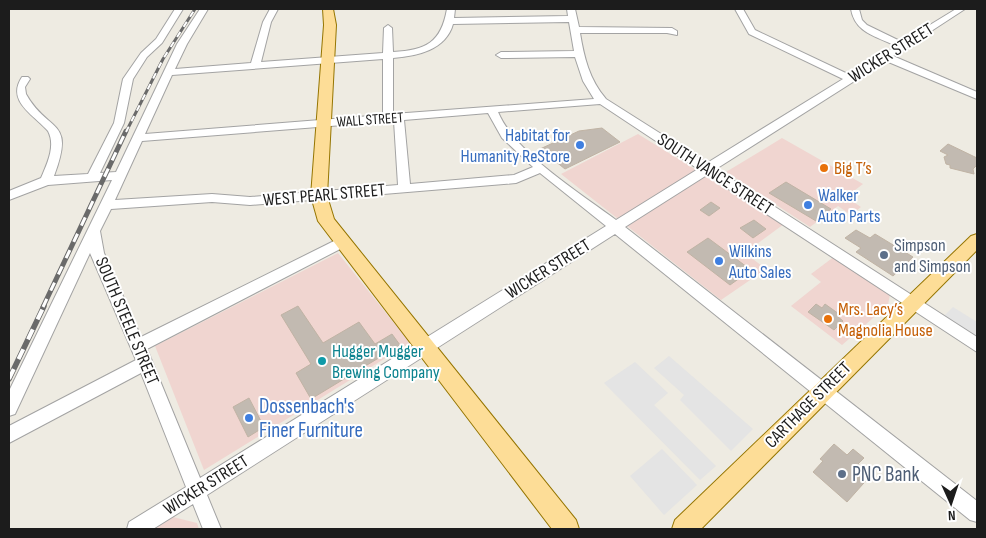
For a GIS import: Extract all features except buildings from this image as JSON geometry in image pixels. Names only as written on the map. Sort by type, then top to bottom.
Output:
[{"type":"main road","points":[[328,9],[330,25],[319,196],[326,221],[341,243],[567,529]]},
{"type":"main road","name":"CARTHAGE STREET","points":[[684,529],[912,302],[977,240]]},
{"type":"street","points":[[92,178],[120,123],[128,79],[144,55],[159,41],[179,9]]},
{"type":"street","points":[[9,408],[182,44],[204,9]]},
{"type":"street","points":[[255,66],[267,22],[274,9]]},
{"type":"street","points":[[169,72],[407,54],[432,46],[444,37],[448,31],[451,9]]},
{"type":"street","points":[[739,9],[752,32],[851,79]]},
{"type":"street","points":[[855,9],[858,21],[864,27],[904,46]]},
{"type":"street","name":"WICKER STREET","points":[[136,529],[961,9]]},
{"type":"street","points":[[450,21],[573,19],[669,30],[674,33]]},
{"type":"street","name":"SOUTH VANCE STREET","points":[[573,19],[584,71],[591,88],[602,101],[977,344]]},
{"type":"street","points":[[388,28],[388,56],[393,118],[404,188]]},
{"type":"street","points":[[501,55],[581,54]]},
{"type":"street","points":[[886,57],[977,96]]},
{"type":"street","points":[[25,78],[20,84],[20,89],[27,106],[53,127],[56,136],[57,147],[46,181]]},
{"type":"street","name":"WALL STREET","points":[[137,138],[602,101]]},
{"type":"street","points":[[492,111],[496,124],[508,140],[541,168],[977,513]]},
{"type":"street","name":"WEST PEARL STREET","points":[[105,205],[194,198],[250,201],[319,196],[516,179],[541,168]]},
{"type":"street","points":[[9,196],[46,181],[118,176]]},
{"type":"street","name":"SOUTH STEELE STREET","points":[[94,231],[97,253],[145,363],[212,529]]},
{"type":"street","points":[[137,347],[341,243]]},
{"type":"street","points":[[9,434],[145,363]]},
{"type":"shaded area","points":[[638,134],[784,224],[745,253],[766,269],[721,300],[561,174]]},
{"type":"shaded area","points":[[782,138],[863,184],[846,197],[861,207],[851,215],[838,206],[810,227],[726,172]]},
{"type":"shaded area","points":[[338,253],[410,343],[204,470],[155,346]]},
{"type":"shaded area","points":[[835,256],[890,294],[888,305],[842,345],[791,306],[821,282],[811,274]]},
{"type":"shaded area","points":[[953,307],[977,322],[977,338],[943,317]]},
{"type":"shaded area","points":[[669,356],[753,429],[731,451],[680,400],[684,395],[654,368]]},
{"type":"shaded area","points":[[635,362],[668,393],[654,405],[716,466],[700,480],[604,383]]},
{"type":"shaded area","points":[[662,449],[697,485],[664,515],[630,476]]},
{"type":"shaded area","points":[[173,517],[197,523],[199,529],[153,529]]},
{"type":"railway","points":[[126,132],[163,59],[195,9]]},
{"type":"railway","points":[[43,307],[126,131]]},
{"type":"railway","points":[[9,379],[44,306]]},
{"type":"place","name":"Habitat for Humanity ReStore","points":[[580,145]]},
{"type":"place","name":"Big T’s","points":[[824,168]]},
{"type":"place","name":"Walker Auto Parts","points":[[808,205]]},
{"type":"place","name":"Simpson and Simpson","points":[[884,255]]},
{"type":"place","name":"Wilkins Auto Sales","points":[[719,261]]},
{"type":"place","name":"Mrs. Lacy’s Magnolia House","points":[[828,319]]},
{"type":"place","name":"Hugger Mugger Brewing Company","points":[[322,361]]},
{"type":"place","name":"Dossenbach's Finer Furniture","points":[[249,418]]},
{"type":"place","name":"PNC Bank","points":[[842,474]]}]
